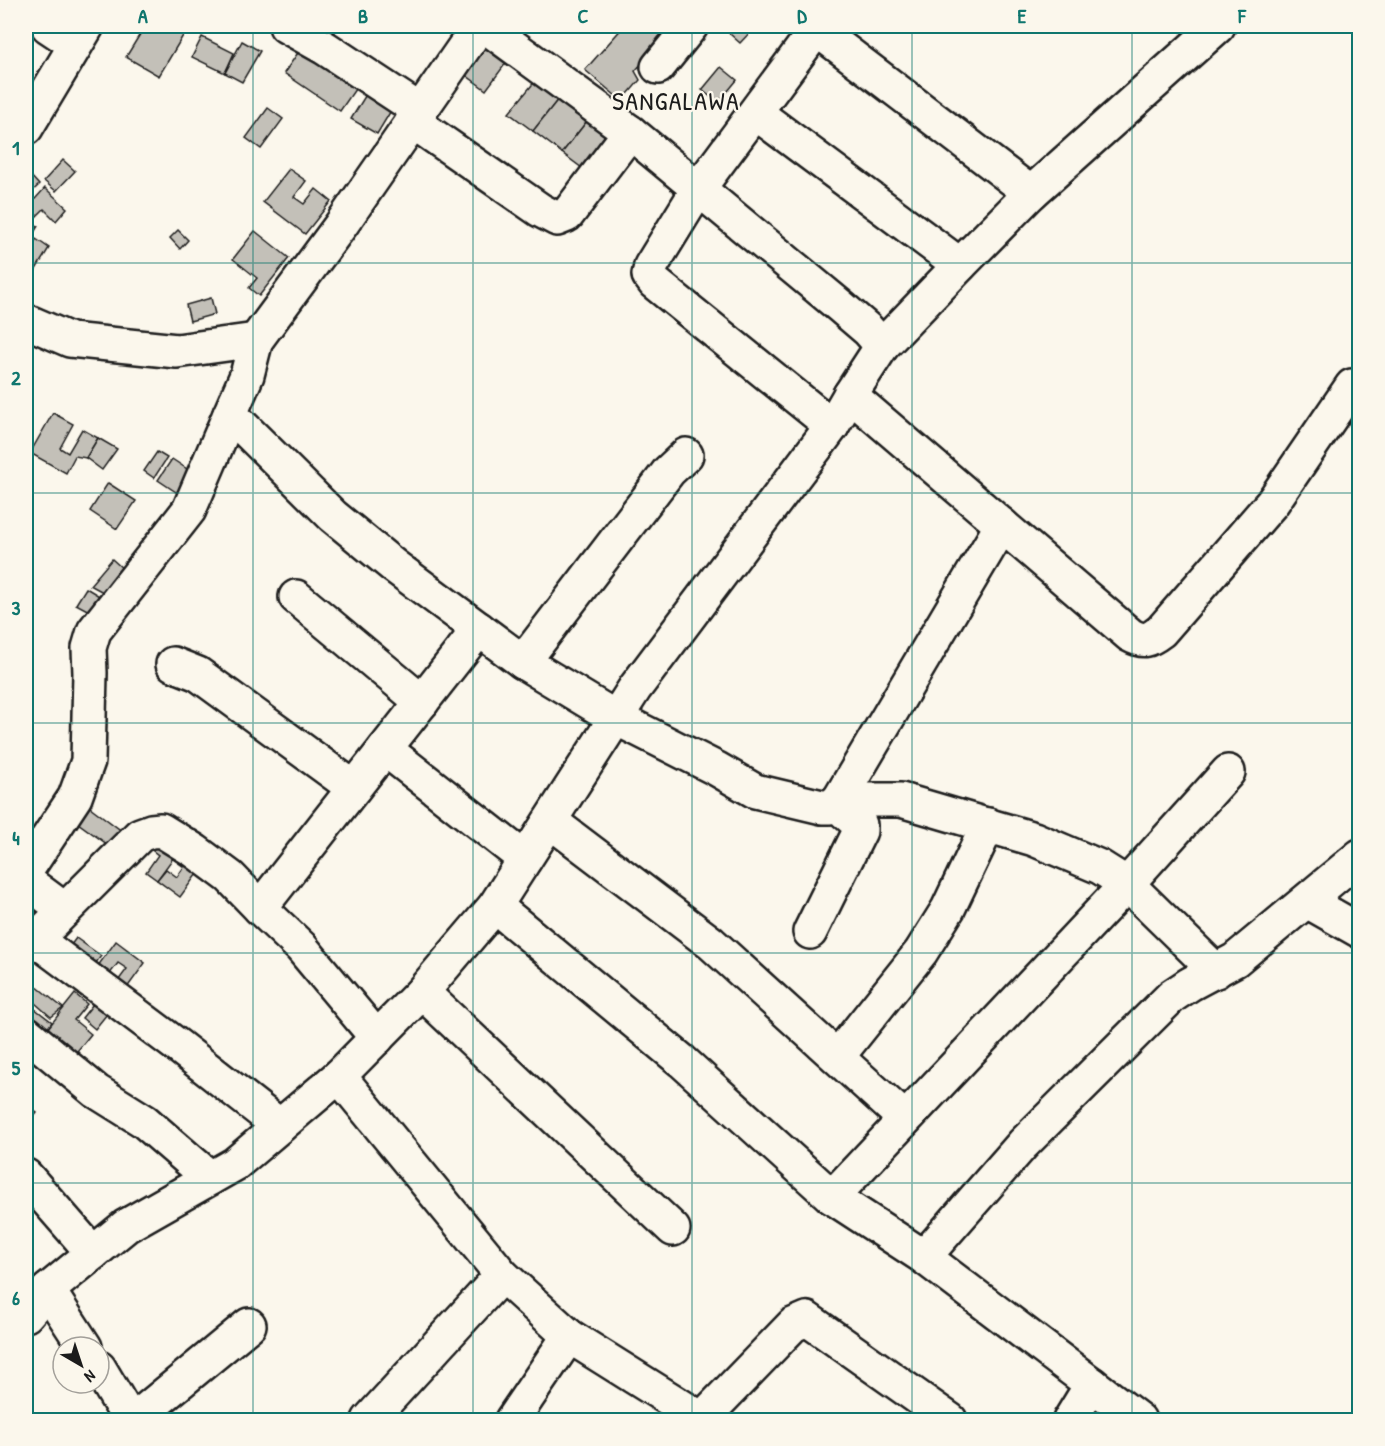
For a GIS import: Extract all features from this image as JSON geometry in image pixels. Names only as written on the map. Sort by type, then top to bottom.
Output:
[{"type":"street","points":[[26,128],[81,35],[48,26]]},
{"type":"street","points":[[286,26],[325,48],[540,210],[557,219],[567,215],[630,132]]},
{"type":"street","points":[[26,871],[75,797],[88,761],[89,648],[94,632],[189,510],[247,375],[256,340],[341,225],[479,26]]},
{"type":"street","points":[[485,26],[630,132],[868,330],[882,346]]},
{"type":"street","points":[[658,67],[691,26]]},
{"type":"street","points":[[26,1315],[48,1290],[126,1226],[235,1164],[339,1076],[422,992],[495,906],[635,688],[832,426],[882,346],[1031,193],[1218,26]]},
{"type":"street","points":[[832,426],[649,275],[651,266],[699,188],[818,27],[1031,193]]},
{"type":"street","points":[[756,113],[960,265]]},
{"type":"street","points":[[26,321],[70,340],[177,351],[256,340]]},
{"type":"street","points":[[850,395],[1130,635],[1141,641],[1148,641],[1161,632],[1272,503],[1352,386]]},
{"type":"street","points":[[230,414],[333,516],[394,566],[523,662],[616,718],[717,769],[755,791],[822,807],[830,807],[846,800],[901,801],[1034,839],[1100,867],[1127,884],[1216,971]]},
{"type":"street","points":[[523,662],[669,471],[686,455]]},
{"type":"street","points":[[810,932],[860,831],[860,825],[845,812],[846,800],[1002,525]]},
{"type":"street","points":[[296,597],[422,702]]},
{"type":"street","points":[[260,908],[478,629]]},
{"type":"street","points":[[173,664],[198,674],[354,788]]},
{"type":"street","points":[[385,748],[525,859]]},
{"type":"street","points":[[832,1197],[1127,884],[1228,772]]},
{"type":"street","points":[[550,821],[711,943],[905,1119]]},
{"type":"street","points":[[838,1056],[921,952],[948,909],[988,825]]},
{"type":"street","points":[[280,1126],[39,942],[41,934],[140,835],[161,830],[195,850],[230,877],[301,947],[377,1038]]},
{"type":"street","points":[[924,1257],[1023,1144],[1172,996],[1235,960],[1359,856]]},
{"type":"street","points":[[26,881],[65,910]]},
{"type":"street","points":[[1307,901],[1359,931]]},
{"type":"street","points":[[495,906],[682,1060],[832,1197],[924,1257],[1139,1420]]},
{"type":"street","points":[[422,992],[673,1229]]},
{"type":"street","points":[[26,1033],[96,1091],[144,1121],[210,1178]]},
{"type":"street","points":[[339,1076],[502,1275],[569,1336],[702,1420],[793,1325],[807,1320],[950,1420]]},
{"type":"street","points":[[26,1176],[93,1253]]},
{"type":"street","points":[[369,1420],[502,1275]]},
{"type":"street","points":[[48,1290],[77,1335]]},
{"type":"street","points":[[111,1387],[132,1420],[249,1325]]},
{"type":"street","points":[[512,1420],[569,1336]]},
{"type":"street","points":[[1070,1420],[1092,1384]]},
{"type":"building","points":[[145,26],[181,26],[187,29],[159,76],[126,57]]},
{"type":"building","points":[[624,26],[674,26],[635,71],[640,80],[622,101],[585,70]]},
{"type":"building","points":[[721,26],[756,26],[740,43]]},
{"type":"building","points":[[202,37],[234,53],[225,73],[192,57]]},
{"type":"building","points":[[242,41],[260,51],[242,82],[225,73]]},
{"type":"building","points":[[485,42],[509,59],[486,90],[463,73]]},
{"type":"building","points":[[304,44],[360,82],[340,111],[284,73]]},
{"type":"building","points":[[721,67],[737,80],[718,103],[702,90]]},
{"type":"building","points":[[536,80],[559,98],[533,131],[509,113]]},
{"type":"building","points":[[370,88],[395,104],[377,134],[351,119]]},
{"type":"building","points":[[559,98],[587,121],[562,153],[533,131]]},
{"type":"building","points":[[268,108],[283,119],[261,149],[246,138]]},
{"type":"building","points":[[587,121],[610,139],[586,171],[562,153]]},
{"type":"building","points":[[63,160],[75,171],[56,191],[44,181]]},
{"type":"building","points":[[289,169],[306,181],[294,197],[304,204],[316,189],[331,201],[305,234],[263,202]]},
{"type":"building","points":[[29,174],[39,185],[26,197],[26,177]]},
{"type":"building","points":[[45,188],[67,208],[56,221],[44,209],[30,223],[26,218],[26,209]]},
{"type":"building","points":[[26,218],[38,226],[26,246]]},
{"type":"building","points":[[178,230],[188,240],[180,249],[170,238]]},
{"type":"building","points":[[255,231],[289,258],[259,296],[249,288],[257,278],[233,259]]},
{"type":"building","points":[[36,239],[49,248],[26,286],[26,256]]},
{"type":"building","points":[[211,298],[215,314],[190,321],[186,305]]},
{"type":"building","points":[[53,413],[73,424],[60,448],[68,453],[82,429],[98,438],[86,458],[75,456],[66,473],[30,453]]},
{"type":"building","points":[[98,438],[117,449],[102,470],[86,458]]},
{"type":"building","points":[[157,452],[167,458],[154,478],[144,471]]},
{"type":"building","points":[[172,459],[193,473],[179,494],[158,480]]},
{"type":"building","points":[[108,483],[136,501],[117,529],[90,511]]},
{"type":"building","points":[[112,559],[123,569],[103,592],[90,585]]},
{"type":"building","points":[[86,588],[101,597],[91,612],[76,604]]},
{"type":"building","points":[[86,804],[123,832],[111,847],[74,820]]},
{"type":"building","points":[[157,834],[179,850],[157,880],[146,872],[158,855],[148,847]]},
{"type":"building","points":[[179,850],[202,867],[180,897],[157,880],[166,869],[177,877],[184,867],[173,859]]},
{"type":"building","points":[[76,938],[101,956],[90,971],[65,953]]},
{"type":"building","points":[[116,941],[145,963],[124,992],[115,985],[127,969],[118,963],[103,983],[92,974]]},
{"type":"building","points":[[36,986],[63,1008],[51,1017],[28,997]]},
{"type":"building","points":[[78,992],[115,1004],[95,1029],[82,1018],[93,1004]]},
{"type":"building","points":[[75,994],[87,1004],[74,1020],[91,1034],[74,1055],[44,1033]]},
{"type":"building","points":[[26,1002],[52,1022],[44,1033],[26,1018]]},
{"type":"building","points":[[26,1105],[37,1113],[27,1127],[26,1126]]},
{"type":"district","name":"SANGALAWA","points":[[676,101]]}]
